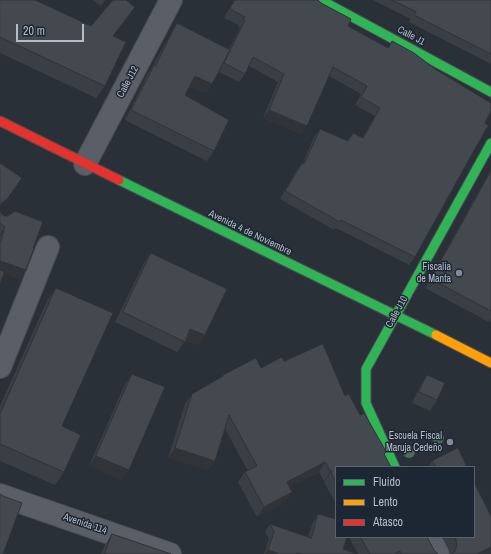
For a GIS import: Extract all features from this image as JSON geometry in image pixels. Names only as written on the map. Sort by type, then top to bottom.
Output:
[{"type":"street","name":"Calle J12","points":[[86,164],[171,0]]},
{"type":"street","name":"Calle J1","points":[[321,0],[491,92]]},
{"type":"street","name":"Avenida 4 de Noviembre","points":[[0,121],[491,363]]},
{"type":"street","name":"Calle J10","points":[[394,466],[366,403],[366,369],[491,143]]},
{"type":"street","points":[[0,367],[48,247]]},
{"type":"street","name":"Avenida 114","points":[[0,495],[170,554]]},
{"type":"street","points":[[430,538],[438,554]]},
{"type":"building","points":[[0,0],[35,0],[91,26],[113,0],[126,0],[135,7],[113,36],[126,42],[105,86],[0,37]]},
{"type":"building","points":[[235,0],[318,0],[351,19],[348,26],[388,48],[392,41],[414,53],[435,69],[491,103],[491,111],[485,123],[489,126],[415,257],[341,220],[340,222],[285,191],[302,163],[304,164],[320,129],[348,141],[353,133],[363,138],[380,108],[361,97],[367,86],[333,67],[307,126],[269,110],[284,74],[253,57],[245,74],[224,63],[245,20],[243,19],[245,17],[230,9]]},
{"type":"building","points":[[392,0],[491,0],[491,54],[414,15],[416,12]]},
{"type":"building","points":[[177,23],[230,50],[212,84],[195,76],[185,95],[229,120],[214,151],[131,110]]},
{"type":"building","points":[[0,163],[22,178],[0,206]]},
{"type":"building","points":[[491,171],[491,311],[431,279]]},
{"type":"building","points":[[0,211],[4,216],[8,216],[15,211],[43,222],[26,270],[0,261],[0,244],[5,227],[0,223]]},
{"type":"building","points":[[151,253],[227,289],[205,335],[190,329],[185,342],[123,312]]},
{"type":"building","points":[[0,270],[4,272],[0,285]]},
{"type":"building","points":[[56,288],[113,313],[62,426],[81,435],[64,472],[0,444],[0,414]]},
{"type":"building","points":[[323,344],[345,396],[349,394],[360,415],[364,413],[386,452],[384,454],[390,466],[335,466],[335,480],[331,472],[332,471],[325,462],[287,482],[292,492],[264,507],[245,472],[257,466],[229,415],[215,461],[175,448],[192,394],[223,375],[256,358],[261,368],[282,357],[284,361]]},
{"type":"building","points":[[132,374],[165,387],[129,470],[96,456]]},
{"type":"building","points":[[427,375],[445,383],[437,400],[419,392]]},
{"type":"building","points":[[458,448],[467,466],[435,466],[432,461]]},
{"type":"building","points":[[475,484],[491,516],[491,547],[477,554],[452,554],[455,551],[457,544],[455,538],[475,538]]},
{"type":"building","points":[[0,494],[22,503],[3,554],[0,554]]},
{"type":"building","points":[[318,514],[335,519],[335,538],[347,538],[343,549],[357,554],[280,554],[268,550],[274,532],[270,524],[311,538]]},
{"type":"building","points":[[112,534],[171,554],[105,554]]},
{"type":"building","points":[[362,538],[428,538],[438,554],[401,554],[400,551],[394,554],[370,554]]},
{"type":"traffic: fast","points":[[321,0],[491,92]]},
{"type":"traffic: fast","points":[[395,466],[366,403],[366,369],[491,143]]},
{"type":"traffic: fast","points":[[119,180],[436,335]]},
{"type":"traffic: slow","points":[[436,335],[491,363]]},
{"type":"traffic: jam","points":[[0,121],[119,180]]},
{"type":"place","name":"Fiscalía de Manta","points":[[459,273]]},
{"type":"place","name":"Escuela Fiscal Maruja Cedeño","points":[[450,442]]}]
